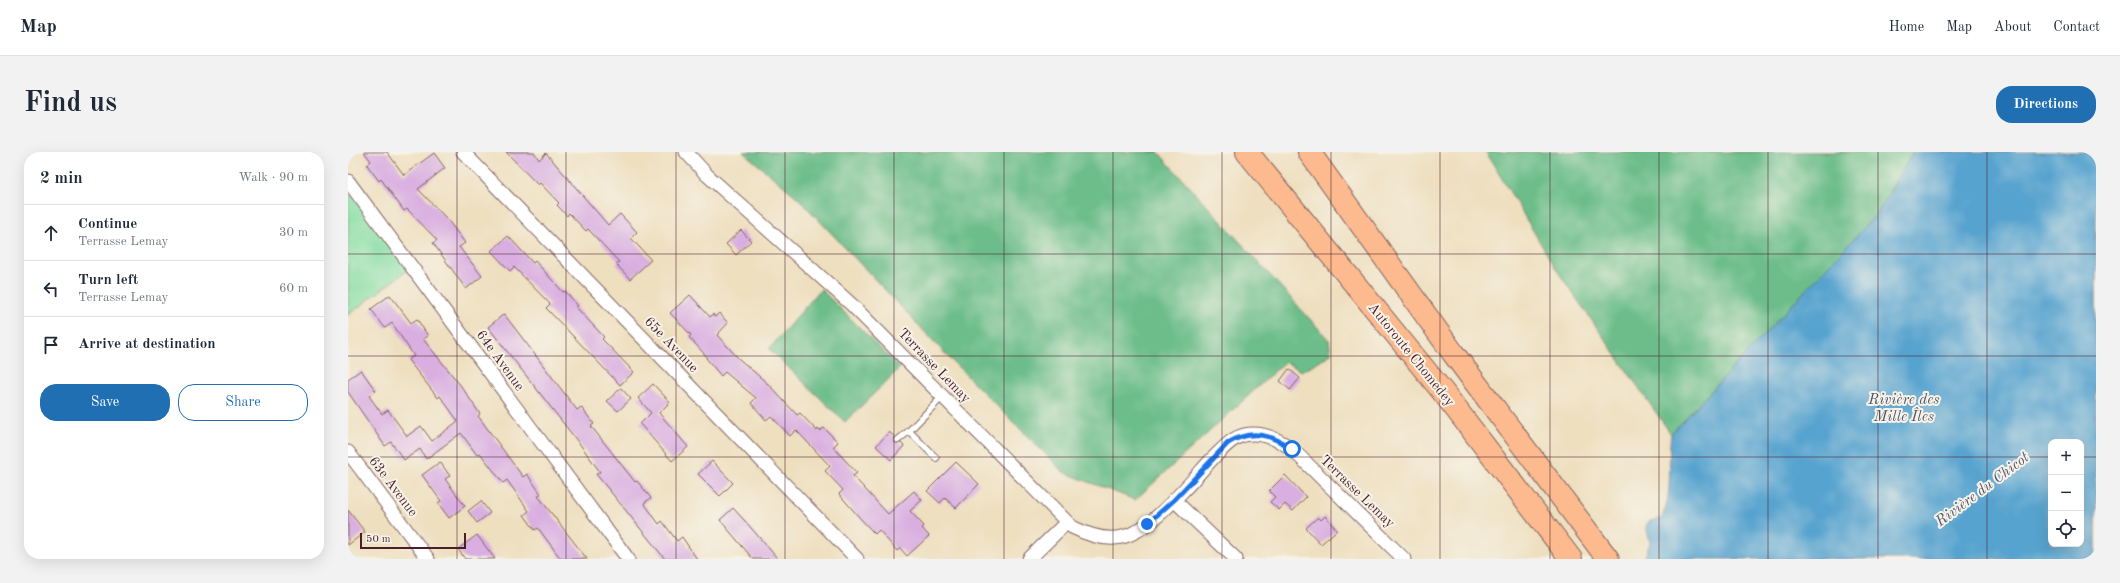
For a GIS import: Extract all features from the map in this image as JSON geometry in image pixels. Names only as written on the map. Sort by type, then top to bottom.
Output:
[{"type":"highway","name":"Autoroute Chomedey","points":[[1247,152],[1443,392],[1571,558]]},
{"type":"highway","points":[[1309,152],[1453,353],[1608,559]]},
{"type":"street","name":"65e Avenue","points":[[463,152],[857,559]]},
{"type":"street","name":"Terrasse Lemay","points":[[686,152],[708,175],[852,304],[1066,523],[1078,530],[1109,538],[1121,537],[1142,527],[1174,500],[1228,443],[1244,435],[1265,436],[1275,438],[1292,449],[1404,559]]},
{"type":"street","name":"64e Avenue","points":[[348,181],[628,559]]},
{"type":"street","name":"63e Avenue","points":[[348,452],[428,559]]},
{"type":"street","points":[[1174,500],[1236,559]]},
{"type":"street","points":[[1029,559],[1066,523]]},
{"type":"lane","points":[[898,440],[909,431],[943,396]]},
{"type":"lane","points":[[909,431],[936,458]]},
{"type":"green space","points":[[743,152],[1158,152],[1329,340],[1331,354],[1302,371],[1285,362],[1135,500],[1063,472],[956,365],[798,198]]},
{"type":"green space","points":[[1486,152],[1913,152],[1877,214],[1671,434],[1556,269]]},
{"type":"green space","points":[[356,192],[413,266],[348,315],[348,198]]},
{"type":"green space","points":[[821,289],[900,368],[845,422],[769,349]]},
{"type":"water","name":"Rivière des Mille Îles","points":[[1913,152],[2096,152],[2096,559],[1644,559],[1650,543],[1646,526],[1649,521],[1661,519],[1665,509],[1669,488],[1671,434],[1877,214]]},
{"type":"building","points":[[364,152],[387,152],[404,175],[434,153],[445,168],[418,189],[447,219],[465,243],[459,247],[482,276],[466,289],[433,243],[437,240],[407,209],[404,211],[381,179],[379,181],[367,165],[371,161]]},
{"type":"building","points":[[506,152],[534,152],[539,160],[546,153],[608,225],[620,214],[637,232],[631,238],[651,260],[630,279],[616,264],[619,262],[588,229],[586,231],[569,213],[567,216],[557,205],[559,203],[540,183],[538,185]]},
{"type":"building","points":[[741,230],[751,241],[736,255],[726,244]]},
{"type":"building","points":[[508,236],[533,263],[535,261],[563,292],[565,291],[578,306],[576,307],[604,337],[602,339],[634,372],[620,385],[546,308],[550,304],[514,267],[510,271],[491,251]]},
{"type":"building","points":[[390,295],[411,323],[417,319],[428,336],[423,339],[461,386],[480,414],[478,416],[523,477],[527,474],[541,494],[538,496],[587,559],[561,559],[538,528],[535,530],[524,515],[529,511],[507,480],[503,483],[480,453],[477,455],[461,433],[426,459],[420,449],[404,460],[391,442],[385,446],[348,392],[348,379],[361,370],[376,391],[369,396],[382,414],[388,410],[407,436],[421,426],[432,441],[458,421],[440,396],[438,398],[408,360],[414,356],[392,323],[385,328],[371,309]]},
{"type":"building","points":[[690,295],[710,317],[713,314],[715,317],[719,313],[728,323],[717,335],[738,358],[768,384],[797,415],[800,413],[817,431],[818,429],[820,431],[824,428],[838,442],[833,447],[857,473],[853,476],[888,514],[914,491],[922,500],[910,511],[924,526],[922,528],[929,536],[907,556],[900,548],[897,551],[879,530],[875,534],[859,517],[839,494],[843,490],[825,471],[830,466],[796,430],[790,436],[771,416],[766,420],[751,403],[756,398],[725,372],[721,376],[706,358],[707,357],[689,337],[691,335],[670,313]]},
{"type":"building","points":[[504,314],[577,410],[581,407],[594,424],[591,426],[635,482],[637,481],[651,498],[644,503],[659,524],[662,521],[677,541],[682,537],[697,559],[665,559],[596,474],[600,472],[582,447],[488,327]]},
{"type":"building","points":[[1289,369],[1300,378],[1290,390],[1280,381]]},
{"type":"building","points":[[653,384],[670,402],[659,413],[688,447],[672,461],[640,424],[651,413],[638,398]]},
{"type":"building","points":[[621,388],[631,399],[618,411],[607,401]]},
{"type":"building","points":[[889,432],[895,437],[895,443],[901,443],[904,446],[891,460],[876,446]]},
{"type":"building","points":[[712,461],[733,483],[720,496],[698,474]]},
{"type":"building","points":[[440,462],[450,476],[445,479],[465,506],[449,518],[438,503],[441,501],[422,475]]},
{"type":"building","points":[[956,462],[979,484],[956,508],[945,498],[940,503],[927,491]]},
{"type":"building","points":[[1285,475],[1306,497],[1293,511],[1285,504],[1279,510],[1270,502],[1275,497],[1269,491]]},
{"type":"building","points":[[481,501],[490,513],[477,523],[468,511]]},
{"type":"building","points":[[733,508],[778,559],[753,559],[720,520]]},
{"type":"building","points":[[348,510],[365,532],[348,545]]},
{"type":"building","points":[[1325,516],[1337,530],[1321,544],[1306,528],[1318,517],[1321,520]]},
{"type":"building","points":[[477,535],[495,559],[465,559],[458,549]]},
{"type":"route","points":[[1147,524],[1174,500],[1228,443],[1237,438],[1244,435],[1254,434],[1275,438],[1292,449]]},
{"type":"water label","name":"Rivière du Chicot","points":[[1982,489]]}]
